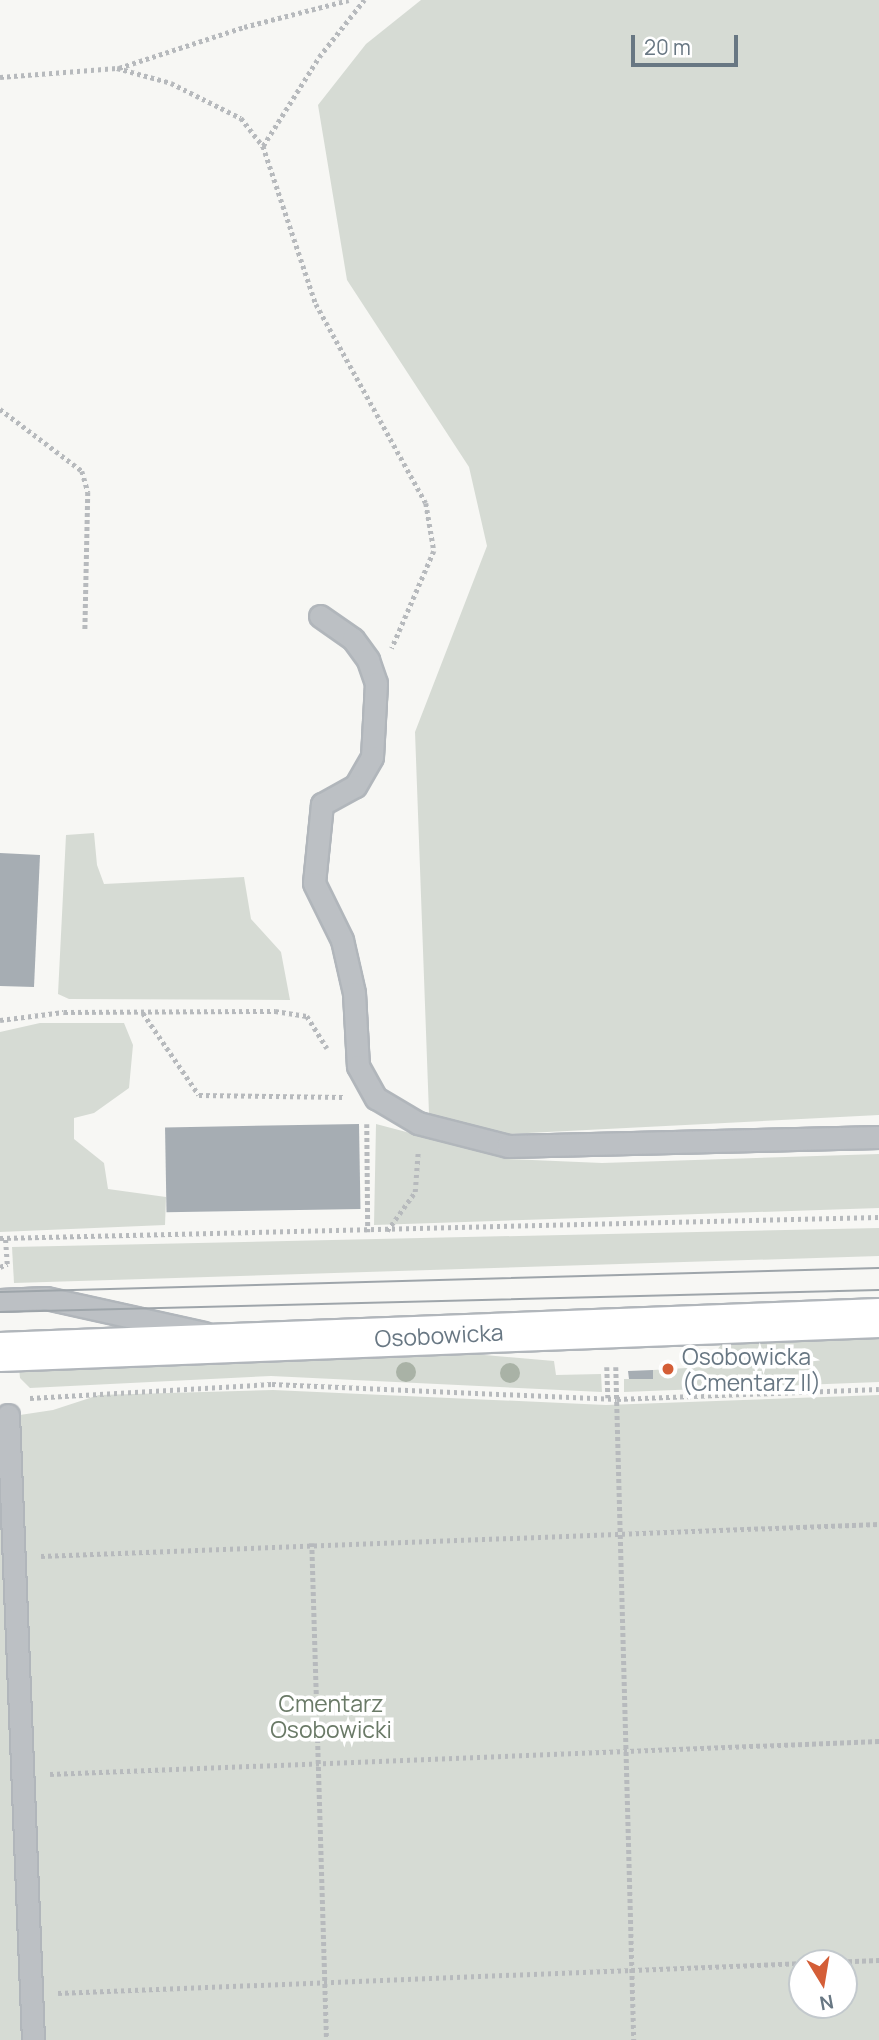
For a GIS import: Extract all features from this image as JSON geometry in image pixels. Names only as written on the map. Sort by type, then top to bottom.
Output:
[{"type":"street","name":"Osobowicka","points":[[0,1352],[879,1318]]},
{"type":"lane","points":[[320,616],[353,639],[368,660],[376,683],[372,757],[355,786],[322,803],[314,883],[342,940],[354,993],[358,1066],[376,1098],[418,1123],[508,1146],[879,1137]]},
{"type":"lane","points":[[0,1300],[46,1298],[250,1344]]},
{"type":"lane","points":[[15,1406],[13,1557],[33,2040]]},
{"type":"path","points":[[0,77],[117,68],[349,0]]},
{"type":"path","points":[[263,146],[318,57],[364,0]]},
{"type":"path","points":[[117,68],[170,83],[241,118],[263,146],[273,187],[316,304],[426,503],[434,551],[376,683]]},
{"type":"path","points":[[0,409],[82,471],[88,492],[85,631]]},
{"type":"path","points":[[0,1020],[64,1012],[275,1011],[307,1016],[329,1051],[358,1066]]},
{"type":"path","points":[[143,1013],[199,1095],[376,1098],[367,1122],[368,1232]]},
{"type":"path","points":[[386,1231],[415,1192],[418,1123]]},
{"type":"path","points":[[0,1267],[7,1264],[3,1238],[368,1232],[879,1217]]},
{"type":"path","points":[[607,1367],[608,1398]]},
{"type":"path","points":[[616,1367],[634,2040]]},
{"type":"path","points":[[15,1406],[272,1384],[617,1399],[879,1389]]},
{"type":"path","points":[[13,1557],[620,1531],[879,1524]]},
{"type":"path","points":[[312,1543],[327,2040]]},
{"type":"path","points":[[23,1775],[318,1766],[879,1741]]},
{"type":"path","points":[[31,1994],[879,1960]]},
{"type":"green space","points":[[421,0],[879,0],[879,1115],[508,1134],[429,1114],[415,732],[487,546],[469,467],[347,280],[318,105],[366,44]]},
{"type":"green space","points":[[94,833],[97,865],[104,884],[244,877],[251,919],[281,952],[290,1000],[69,999],[58,994],[66,835]]},
{"type":"green space","points":[[40,1023],[124,1023],[133,1045],[129,1088],[94,1113],[74,1118],[74,1139],[104,1163],[108,1189],[166,1197],[165,1225],[0,1232],[0,1032]]},
{"type":"green space","points":[[376,1124],[509,1159],[602,1163],[879,1154],[879,1208],[374,1225]]},
{"type":"green space","points":[[879,1228],[879,1256],[14,1283],[12,1247]]},
{"type":"green space","points":[[879,1337],[879,1382],[624,1392],[624,1379],[653,1379],[653,1370],[703,1367],[721,1345]]},
{"type":"green space","points":[[439,1351],[554,1361],[556,1375],[601,1374],[602,1392],[271,1376],[30,1388],[20,1378],[19,1368]]},
{"type":"green space","name":"Cmentarz Osobowicki","points":[[273,1390],[606,1405],[879,1395],[879,2040],[0,2040],[0,1418],[53,1410],[99,1395]]},
{"type":"building","points":[[0,853],[40,855],[34,987],[0,986]]},
{"type":"building","points":[[359,1124],[360,1209],[167,1212],[165,1127]]},
{"type":"building","points":[[653,1370],[653,1379],[629,1379],[628,1371]]},
{"type":"tram line","points":[[0,1292],[879,1268]]},
{"type":"tram line","points":[[0,1312],[879,1290]]},
{"type":"place","name":"Osobowicka (Cmentarz II)","points":[[668,1369]]}]
